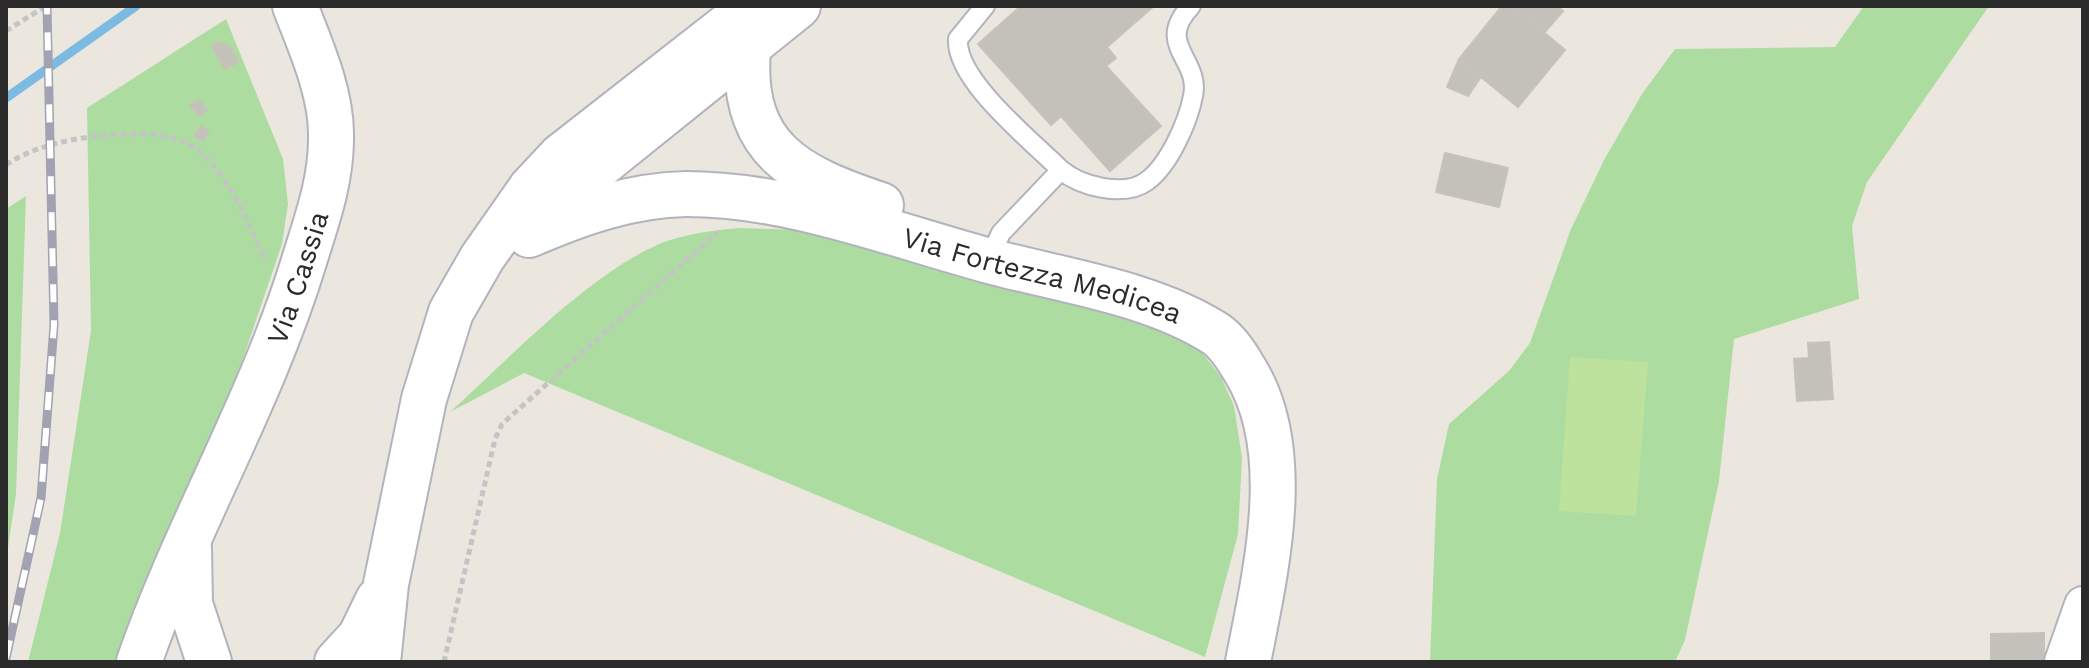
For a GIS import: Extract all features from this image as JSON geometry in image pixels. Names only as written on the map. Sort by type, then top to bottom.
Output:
[{"type":"main road","name":"Via Cassia","points":[[139,662],[164,590],[290,309],[326,190],[331,132],[316,63],[295,6]]},
{"type":"main road","points":[[378,662],[386,584],[420,414],[451,312],[482,258],[531,188],[578,140],[753,6]]},
{"type":"main road","points":[[441,348],[529,235],[579,183],[748,50],[798,6]]},
{"type":"main road","points":[[748,50],[750,99],[760,134]]},
{"type":"main road","points":[[531,188],[570,168],[647,108],[673,109],[731,121],[760,134],[803,172],[838,190],[992,251]]},
{"type":"main road","name":"Via Fortezza Medicea","points":[[529,235],[622,202],[665,195],[710,195],[790,207],[1158,289],[1187,305],[1218,335],[1259,397],[1272,452],[1271,509],[1248,662]]},
{"type":"main road","name":"Via Cassia","points":[[189,538],[190,604],[209,662]]},
{"type":"main road","points":[[337,662],[360,637],[386,584]]},
{"type":"street","points":[[2063,662],[2083,605]]},
{"type":"lane","points":[[985,6],[962,30],[958,39],[958,56],[983,91],[1061,170],[1071,179],[1093,188],[1134,186],[1152,176],[1177,136],[1193,98],[1192,79],[1176,41],[1178,25],[1191,6]]},
{"type":"lane","points":[[992,251],[1061,170]]},
{"type":"path","points":[[6,31],[46,6]]},
{"type":"path","points":[[6,165],[68,139],[122,134],[186,142],[214,166],[240,206],[290,309]]},
{"type":"path","points":[[444,662],[493,447],[502,424],[712,241],[721,227]]},
{"type":"green space","points":[[1864,6],[1989,6],[1867,182],[1852,226],[1859,299],[1734,339],[1719,481],[1685,640],[1675,662],[1430,662],[1437,479],[1449,424],[1509,371],[1530,343],[1571,229],[1604,160],[1642,94],[1675,49],[1835,47]]},
{"type":"green space","points":[[226,19],[283,159],[288,204],[282,244],[233,388],[115,662],[28,662],[60,533],[91,331],[87,108]]},
{"type":"green space","points":[[26,196],[16,494],[6,561],[6,209]]},
{"type":"green space","points":[[740,228],[801,230],[1145,317],[1200,350],[1221,377],[1234,406],[1242,458],[1238,534],[1205,657],[524,373],[450,412],[553,317],[639,254],[685,236]]},
{"type":"green space","points":[[1570,357],[1648,362],[1636,516],[1559,511]]},
{"type":"building","points":[[1021,6],[1154,6],[1107,47],[1116,58],[1106,66],[1161,126],[1110,171],[1061,116],[1051,125],[978,44]]},
{"type":"building","points":[[1502,6],[1512,6],[1565,50],[1518,107],[1459,59]]},
{"type":"building","points":[[1512,6],[1557,6],[1563,11],[1544,33]]},
{"type":"building","points":[[218,42],[230,46],[238,62],[225,69],[212,46]]},
{"type":"building","points":[[1459,59],[1481,77],[1468,96],[1447,87]]},
{"type":"building","points":[[199,100],[207,111],[199,116],[190,105]]},
{"type":"building","points":[[201,126],[209,131],[203,141],[194,136]]},
{"type":"building","points":[[1445,153],[1508,168],[1499,207],[1436,192]]},
{"type":"building","points":[[1829,342],[1833,399],[1797,401],[1794,359],[1809,358],[1808,343]]},
{"type":"building","points":[[2044,633],[2044,662],[1991,662],[1991,634]]},
{"type":"waterway","points":[[6,98],[136,6]]},
{"type":"railway","points":[[6,658],[41,498],[54,325],[47,6]]}]
